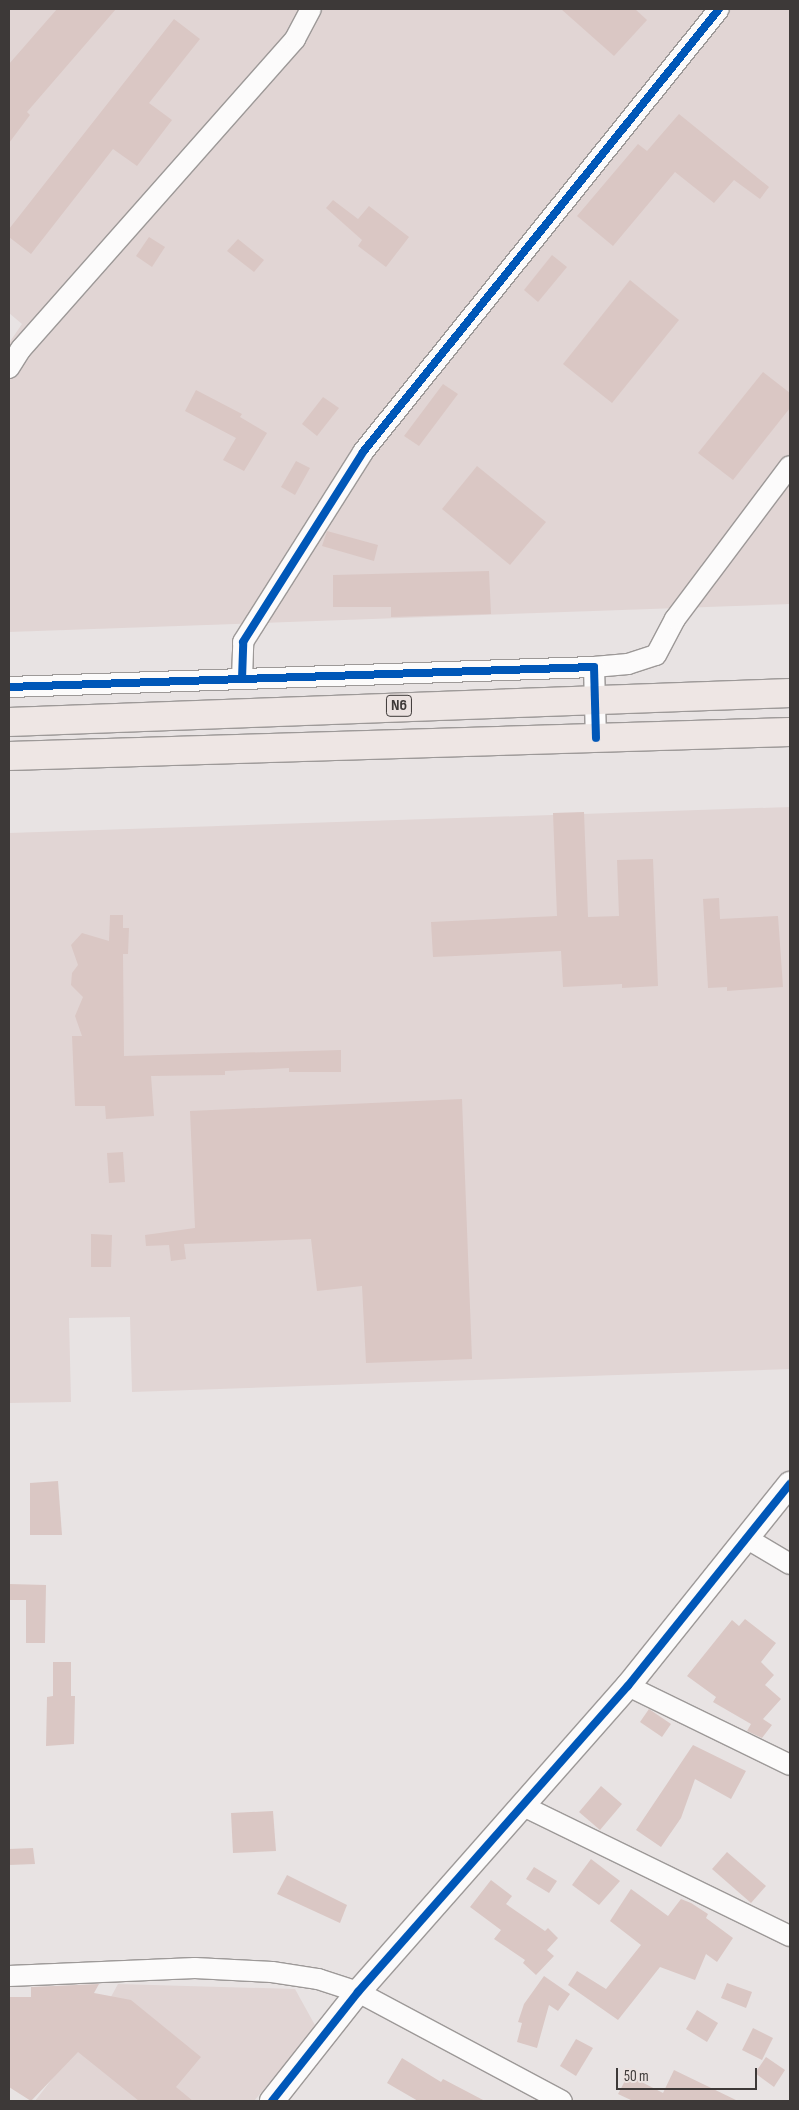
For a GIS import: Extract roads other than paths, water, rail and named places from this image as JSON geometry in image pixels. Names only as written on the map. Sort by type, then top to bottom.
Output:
[{"type":"highway","name":"N6","points":[[9,722],[595,699],[790,694]]},
{"type":"highway","name":"N6","points":[[9,756],[790,732]]},
{"type":"street","points":[[9,368],[21,349],[294,39],[311,9]]},
{"type":"street","points":[[242,679],[244,642],[363,452],[719,9]]},
{"type":"street","points":[[9,688],[594,667],[628,664],[656,655],[675,619],[790,466]]},
{"type":"street","points":[[594,667],[596,738]]},
{"type":"street","points":[[272,2101],[358,1992],[628,1686],[790,1484]]},
{"type":"street","points":[[746,1538],[790,1564]]},
{"type":"street","points":[[628,1686],[790,1766]]},
{"type":"street","points":[[523,1806],[790,1936]]},
{"type":"street","points":[[9,1976],[195,1968],[272,1972],[318,1979],[358,1992],[562,2101]]}]
